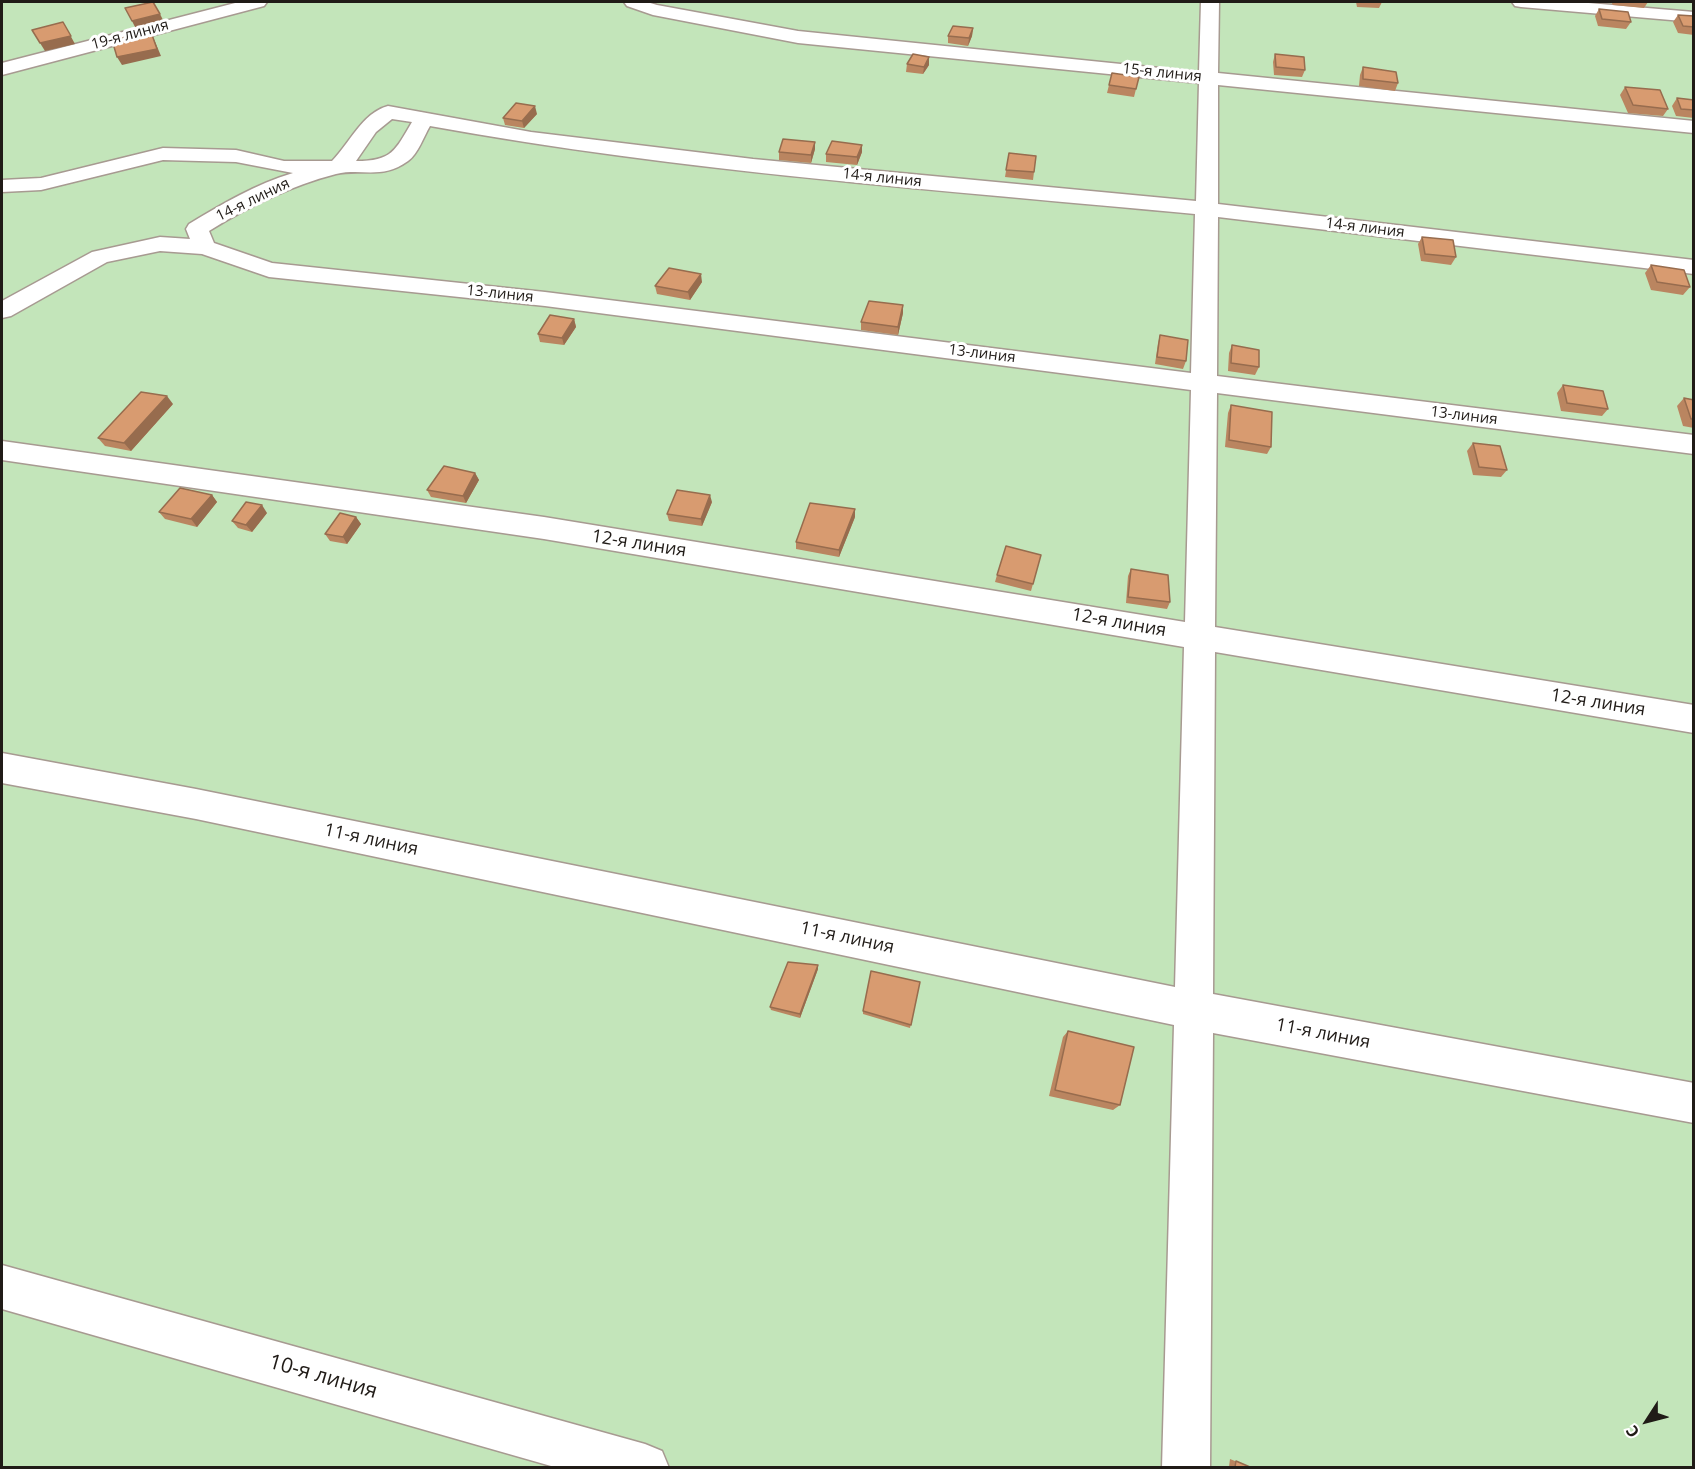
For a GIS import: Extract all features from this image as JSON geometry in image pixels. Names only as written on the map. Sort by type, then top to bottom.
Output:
[{"type":"street","name":"19-я линия","points":[[2,69],[258,2]]},
{"type":"street","name":"15-я линия","points":[[633,2],[653,10],[798,38],[1694,127]]},
{"type":"street","points":[[1186,1467],[1210,2]]},
{"type":"street","points":[[1521,2],[1694,17]]},
{"type":"street","name":"14-я линия","points":[[269,270],[205,247],[197,230],[227,210],[280,184],[338,167],[350,155],[368,128],[388,112],[531,138],[753,165],[1207,209],[1694,267]]},
{"type":"street","points":[[2,186],[41,184],[163,154],[236,156],[284,167],[378,167],[402,156],[424,119]]},
{"type":"street","points":[[2,311],[100,257],[160,244],[205,247]]},
{"type":"street","name":"13-линия","points":[[269,270],[544,299],[1694,445]]},
{"type":"street","name":"12-я линия","points":[[2,451],[544,528],[1694,719]]},
{"type":"street","name":"11-я линия","points":[[2,768],[196,804],[1194,1010],[1694,1103]]},
{"type":"street","name":"10-я линия","points":[[2,1287],[645,1467]]},
{"type":"green space","points":[[2,2],[1693,2],[1693,1467],[2,1467]]},
{"type":"building","points":[[153,2],[160,14],[132,21],[125,8]]},
{"type":"building","points":[[1599,9],[1628,12],[1631,22],[1602,19]]},
{"type":"building","points":[[1678,15],[1694,16],[1694,27],[1683,26]]},
{"type":"building","points":[[63,22],[71,36],[40,43],[32,30]]},
{"type":"building","points":[[953,26],[973,28],[969,38],[948,36]]},
{"type":"building","points":[[151,32],[157,49],[117,57],[112,40]]},
{"type":"building","points":[[913,54],[929,57],[924,67],[907,64]]},
{"type":"building","points":[[1275,54],[1304,57],[1305,70],[1276,67]]},
{"type":"building","points":[[1363,67],[1396,72],[1398,83],[1363,79]]},
{"type":"building","points":[[1112,73],[1139,77],[1136,89],[1109,85]]},
{"type":"building","points":[[1625,87],[1660,90],[1668,109],[1633,105]]},
{"type":"building","points":[[1677,98],[1694,100],[1694,110],[1681,109]]},
{"type":"building","points":[[516,103],[535,106],[522,121],[503,118]]},
{"type":"building","points":[[783,139],[815,142],[811,155],[779,152]]},
{"type":"building","points":[[832,141],[862,145],[857,157],[826,154]]},
{"type":"building","points":[[1009,153],[1036,156],[1034,172],[1006,170]]},
{"type":"building","points":[[1422,237],[1453,240],[1456,257],[1425,254]]},
{"type":"building","points":[[1651,265],[1684,270],[1690,287],[1657,282]]},
{"type":"building","points":[[669,268],[701,274],[688,292],[655,286]]},
{"type":"building","points":[[869,301],[903,305],[898,327],[861,322]]},
{"type":"building","points":[[550,315],[574,319],[562,338],[538,334]]},
{"type":"building","points":[[1160,335],[1188,340],[1186,361],[1157,357]]},
{"type":"building","points":[[1232,345],[1259,350],[1259,367],[1231,363]]},
{"type":"building","points":[[1563,385],[1603,391],[1608,409],[1567,403]]},
{"type":"building","points":[[141,392],[167,396],[124,443],[98,438]]},
{"type":"building","points":[[1684,398],[1694,400],[1694,419],[1691,419]]},
{"type":"building","points":[[1231,405],[1272,412],[1271,447],[1229,440]]},
{"type":"building","points":[[1473,443],[1500,446],[1507,470],[1479,467]]},
{"type":"building","points":[[444,466],[475,473],[463,496],[427,490]]},
{"type":"building","points":[[180,488],[212,495],[191,519],[159,512]]},
{"type":"building","points":[[677,490],[710,495],[701,519],[667,514]]},
{"type":"building","points":[[246,502],[262,505],[246,525],[232,521]]},
{"type":"building","points":[[810,503],[855,509],[839,550],[796,542]]},
{"type":"building","points":[[340,513],[356,517],[343,537],[325,534]]},
{"type":"building","points":[[1006,546],[1041,555],[1033,584],[997,575]]},
{"type":"building","points":[[1131,569],[1168,575],[1170,602],[1128,597]]},
{"type":"building","points":[[788,962],[818,965],[800,1014],[770,1007]]},
{"type":"building","points":[[871,971],[920,982],[911,1025],[863,1011]]},
{"type":"building","points":[[1068,1031],[1134,1047],[1120,1105],[1055,1090]]},
{"type":"building","points":[[1236,1461],[1250,1467],[1235,1467]]}]
